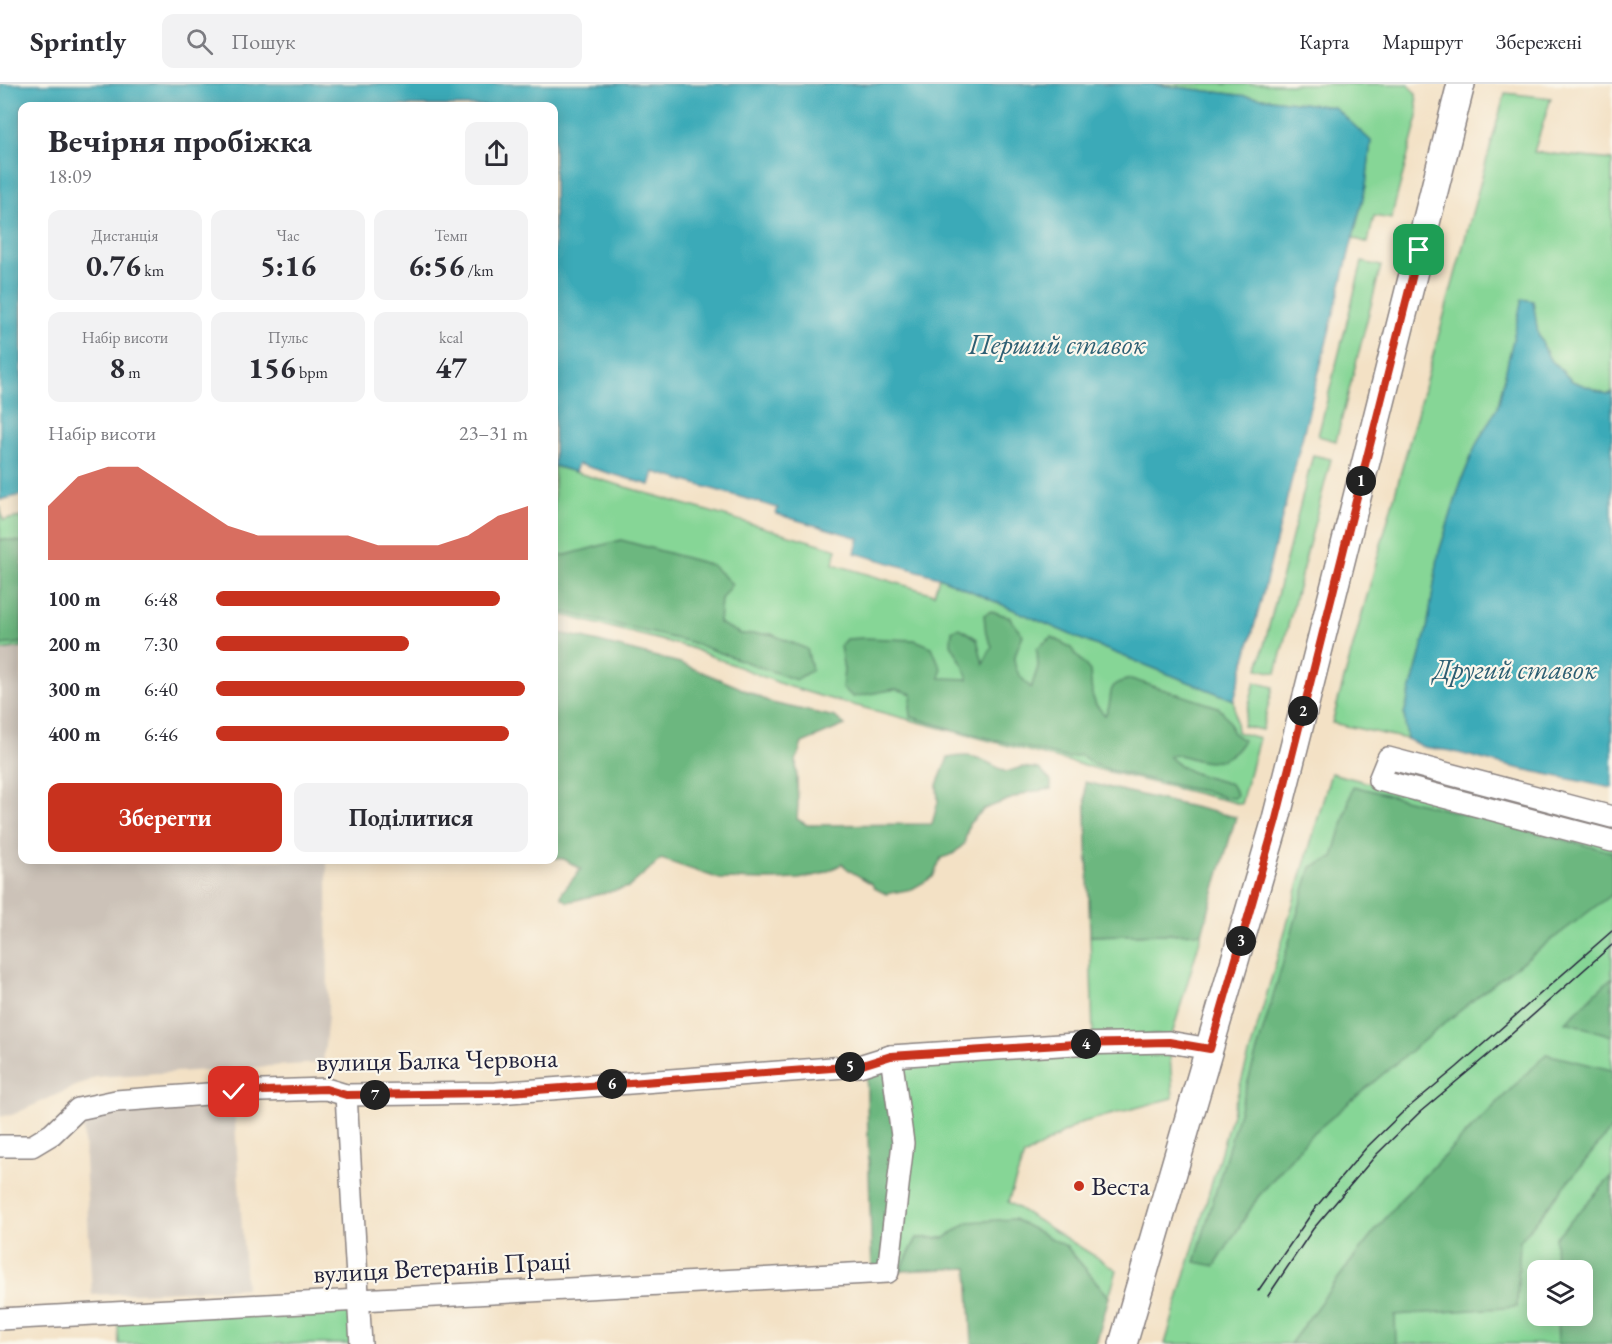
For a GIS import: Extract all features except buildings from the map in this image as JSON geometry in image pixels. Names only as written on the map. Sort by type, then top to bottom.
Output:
[{"type":"main road","points":[[1123,1344],[1275,823],[1461,84]]},
{"type":"street","points":[[1612,817],[1389,758],[1378,780],[1612,841]]},
{"type":"street","points":[[1483,807],[1490,784]]},
{"type":"street","name":"вулиця Балка Червона","points":[[0,1146],[32,1146],[52,1134],[78,1109],[116,1101],[234,1092],[326,1089],[346,1095],[496,1093],[859,1066],[891,1056],[1075,1044],[1169,1042],[1210,1049]]},
{"type":"street","name":"вулиця Ветеранів Праці","points":[[0,1318],[888,1272],[903,1143],[891,1056]]},
{"type":"street","points":[[346,1095],[361,1344]]},
{"type":"shaded area","points":[[18,648],[18,864],[327,864],[328,1017],[323,1063],[96,1077],[12,1115],[0,1116],[0,650]]},
{"type":"shaded area","points":[[234,1106],[246,1288],[92,1295],[83,1122],[117,1114]]},
{"type":"green space","points":[[1152,84],[1409,84],[1416,94],[1418,117],[1391,219],[1374,216],[1368,243],[1353,238],[1366,186],[1371,141],[1334,107]]},
{"type":"green space","points":[[1505,93],[1551,98],[1534,152],[1612,160],[1612,393],[1607,394],[1572,381],[1549,358],[1538,334],[1533,302],[1522,300],[1498,406],[1476,445],[1461,482],[1439,552],[1427,629],[1404,714],[1407,739],[1332,723]]},
{"type":"green space","points":[[1362,262],[1381,266],[1336,441],[1318,436]]},
{"type":"green space","points":[[1313,455],[1331,459],[1276,673],[1258,669]]},
{"type":"green space","points":[[558,467],[837,549],[833,564],[934,594],[939,577],[1085,641],[1234,700],[1237,732],[1259,738],[1241,804],[823,697],[784,685],[688,647],[558,614]]},
{"type":"green space","points":[[0,506],[3,520],[18,518],[18,648],[0,650]]},
{"type":"green space","points":[[0,539],[18,541],[18,643],[0,645]]},
{"type":"green space","points":[[621,540],[712,565],[732,584],[721,599],[719,623],[741,634],[771,634],[807,649],[812,670],[796,680],[690,642],[558,611],[558,555],[566,555]]},
{"type":"green space","points":[[991,611],[1009,617],[1023,635],[1016,652],[1015,664],[1019,674],[1031,688],[1038,667],[1037,648],[1052,637],[1070,647],[1090,671],[1092,694],[1096,705],[1105,715],[1112,688],[1121,681],[1131,679],[1218,707],[1230,723],[1232,732],[1243,740],[1236,750],[1226,758],[1208,762],[1178,755],[1169,756],[1190,771],[1231,784],[1237,794],[1235,798],[1110,770],[1093,764],[1081,755],[1068,758],[911,717],[912,694],[896,689],[853,697],[842,688],[844,670],[840,646],[846,639],[915,640],[932,647],[941,669],[940,678],[968,679],[951,644],[952,630],[960,628],[977,639],[983,664],[992,646],[986,634],[984,615]]},
{"type":"green space","points":[[558,633],[680,663],[772,703],[835,717],[845,725],[802,743],[796,761],[797,819],[807,825],[932,824],[938,802],[937,785],[948,758],[957,756],[978,758],[1006,772],[1022,767],[1039,769],[1051,781],[1051,789],[1029,792],[984,809],[969,824],[964,844],[953,854],[941,858],[933,877],[912,889],[886,894],[874,888],[872,884],[842,864],[822,874],[799,879],[720,879],[661,859],[629,887],[568,902],[561,897],[563,891],[581,869],[564,859],[558,858]]},
{"type":"green space","points":[[1255,682],[1273,687],[1262,730],[1243,726]]},
{"type":"green space","points":[[1331,773],[1612,846],[1612,1344],[1165,1344]]},
{"type":"green space","points":[[1085,782],[1236,817],[1202,933],[1090,936]]},
{"type":"green space","points":[[1353,786],[1612,852],[1612,894],[1488,988],[1310,1136],[1258,1197],[1215,1266],[1195,1262],[1311,867],[1333,858]]},
{"type":"green space","points":[[1202,933],[1172,1035],[1093,1036],[1090,936]]},
{"type":"green space","points":[[1612,977],[1612,1036],[1566,1022]]},
{"type":"green space","points":[[1169,1042],[1173,1098],[1080,1123],[1024,1156],[1008,1202],[1117,1270],[1109,1297],[1066,1246],[968,1222],[945,1238],[917,1238],[900,1271],[888,1272],[891,1056]]},
{"type":"green space","points":[[1546,1054],[1612,1070],[1612,1128],[1520,1241],[1517,1307],[1395,1315],[1396,1344],[1290,1344],[1348,1265],[1400,1200]]},
{"type":"green space","points":[[891,1056],[903,1143],[888,1272],[872,1273],[866,1064]]},
{"type":"green space","points":[[1612,1176],[1612,1344],[1558,1344],[1557,1326],[1593,1326],[1593,1260],[1556,1260],[1555,1238]]},
{"type":"green space","points":[[1014,1219],[1066,1246],[1109,1297],[1096,1344],[972,1344],[968,1268],[900,1271],[917,1238],[945,1238],[968,1222]]},
{"type":"green space","points":[[359,1299],[361,1344],[119,1344],[117,1312]]},
{"type":"water","name":"Перший ставок","points":[[0,84],[1152,84],[1334,107],[1371,141],[1366,186],[1234,700],[1085,641],[939,577],[855,553],[859,538],[776,514],[778,508],[654,472],[650,485],[578,464],[575,472],[558,467],[558,102],[18,102],[18,496],[0,500]]},
{"type":"water","name":"Другий ставок","points":[[1522,299],[1533,301],[1538,334],[1549,358],[1572,381],[1607,394],[1612,393],[1612,788],[1508,766],[1451,751],[1423,747],[1407,739],[1404,714],[1427,629],[1439,552],[1461,482],[1476,445],[1498,406]]},
{"type":"tram line","points":[[1258,1291],[1316,1207],[1366,1148],[1403,1112],[1612,931]]},
{"type":"tram line","points":[[1268,1296],[1313,1229],[1377,1154],[1420,1112],[1612,945]]},
{"type":"place","name":"Веста","points":[[1079,1186]]},
{"type":"route","points":[[234,1092],[326,1089],[346,1095],[496,1093],[859,1066],[891,1056],[1075,1044],[1169,1042],[1210,1049],[1275,823],[1419,250]]}]
